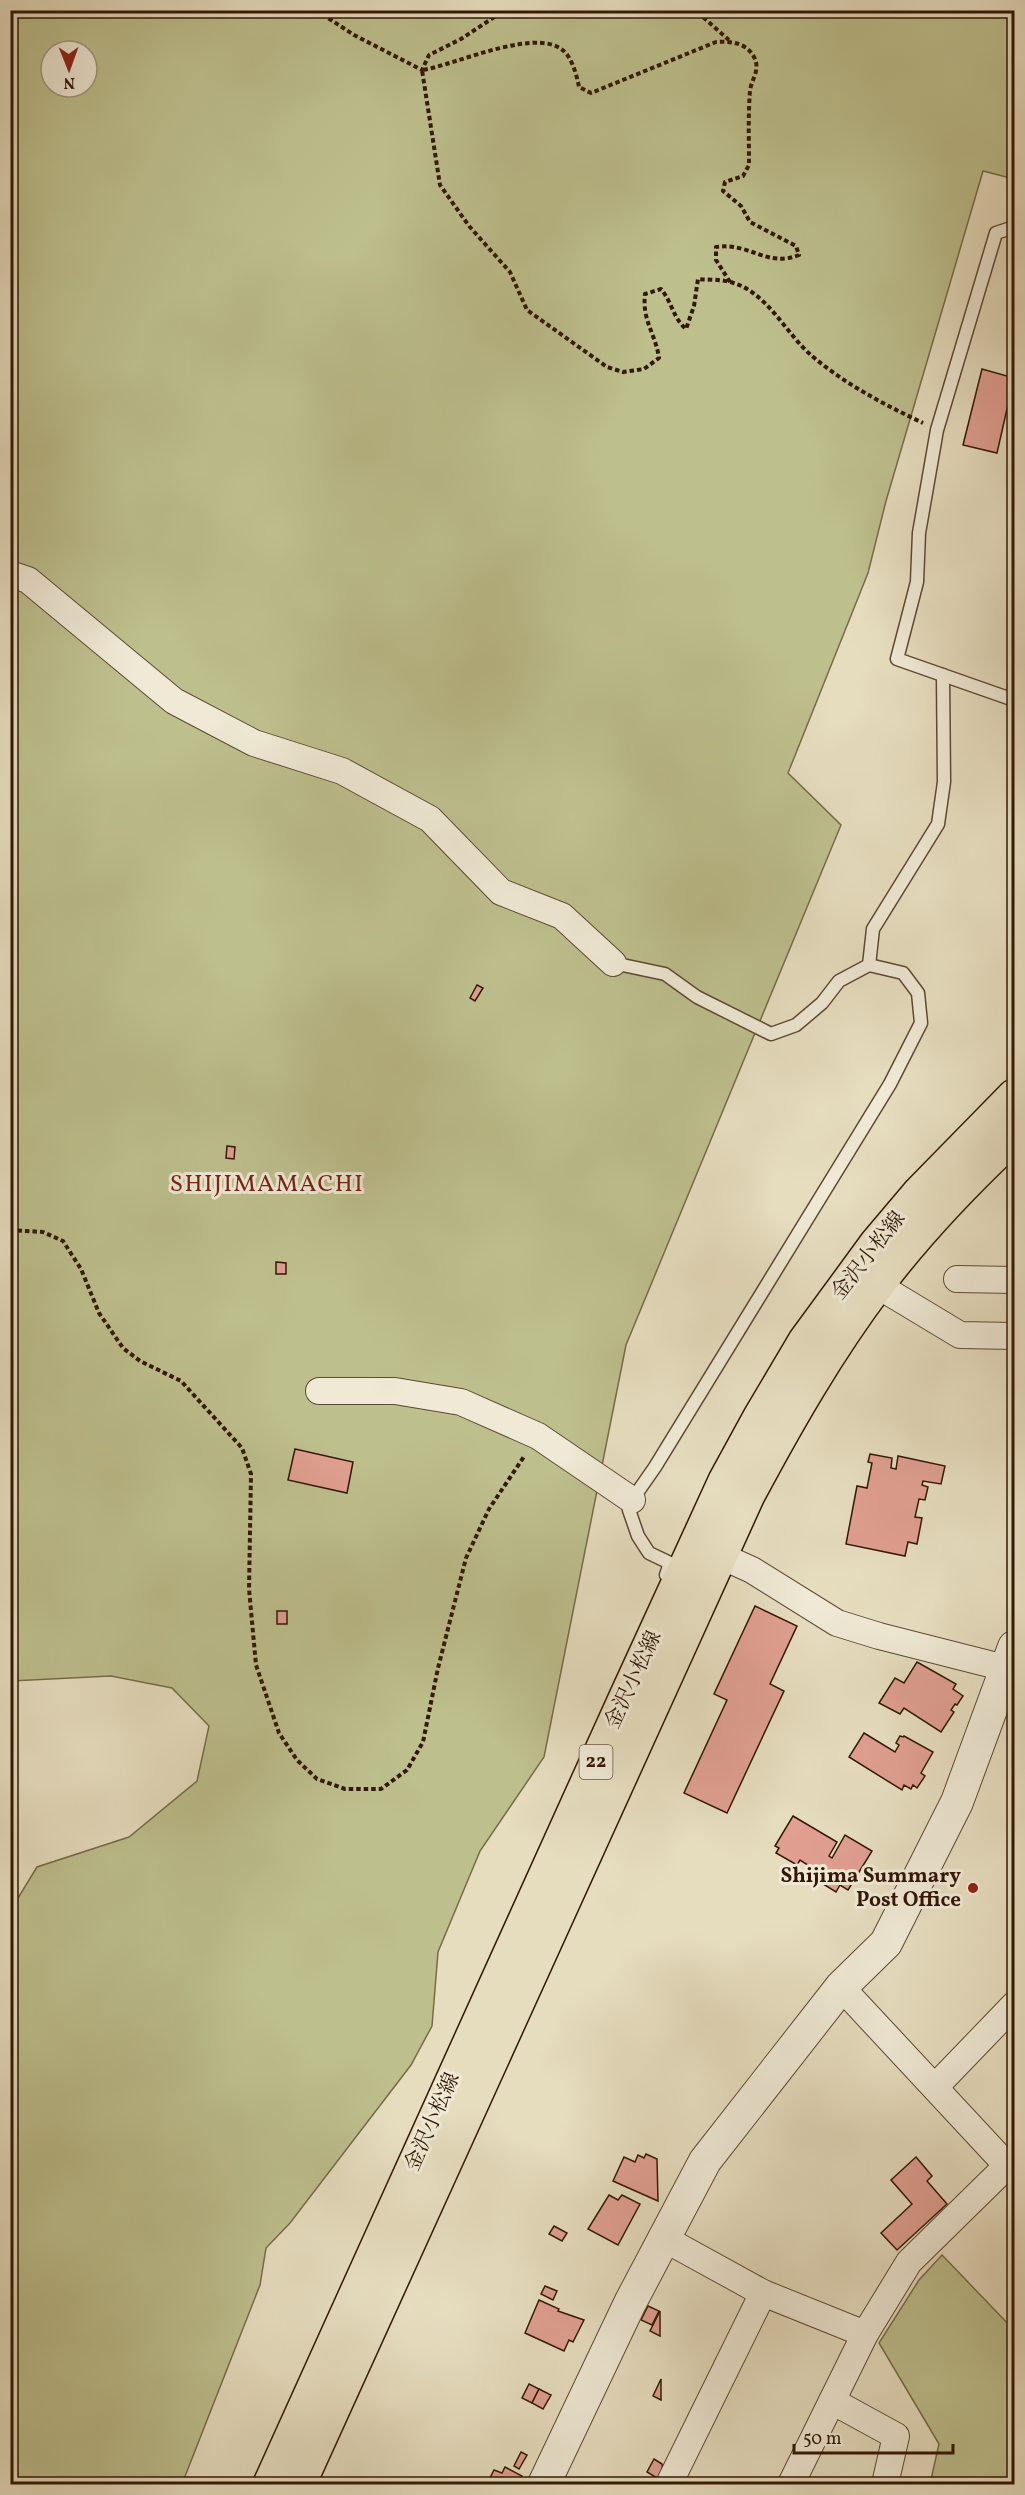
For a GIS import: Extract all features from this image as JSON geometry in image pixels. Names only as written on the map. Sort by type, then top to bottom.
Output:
[{"type":"main road","name":"金沢小松線","points":[[270,2484],[625,1699],[725,1481],[759,1417],[805,1341],[854,1272],[920,1192],[1014,1096]]},
{"type":"main road","name":"金沢小松線","points":[[299,2484],[748,1495],[785,1426],[828,1356],[877,1285],[932,1219],[1014,1136]]},
{"type":"street","points":[[10,574],[28,580],[174,701],[254,742],[342,771],[430,819],[501,892],[562,916],[613,963]]},
{"type":"street","points":[[957,1279],[1014,1280]]},
{"type":"street","points":[[877,1285],[960,1335],[1014,1336]]},
{"type":"street","points":[[319,1391],[395,1391],[461,1402],[538,1436],[632,1500]]},
{"type":"street","points":[[544,2484],[663,2238],[705,2161],[841,1987],[886,1943],[957,1802],[1010,1658],[879,1636],[837,1623],[752,1570],[721,1556]]},
{"type":"street","points":[[791,2484],[864,2334],[909,2262],[1012,2166],[841,1987]]},
{"type":"street","points":[[936,2086],[1014,2005]]},
{"type":"street","points":[[663,2238],[763,2293],[864,2334]]},
{"type":"street","points":[[669,2484],[763,2293]]},
{"type":"street","points":[[832,2401],[896,2436],[885,2484]]},
{"type":"lane","points":[[1014,227],[996,233],[937,430],[920,534],[917,582],[897,659],[1014,700]]},
{"type":"lane","points":[[869,965],[873,929],[938,824],[944,782],[943,675]]},
{"type":"lane","points":[[613,963],[664,974],[697,997],[771,1034],[796,1025],[822,1003],[839,981],[869,965],[903,973],[918,993],[921,1023],[890,1084],[661,1457],[632,1500],[629,1510],[638,1536],[649,1552],[670,1563],[625,1699]]},
{"type":"path","points":[[316,10],[354,36],[422,70],[438,68],[503,47],[519,44],[555,45],[568,54],[579,87],[591,93],[716,42],[730,41],[745,46],[756,60],[756,73],[750,88],[749,165],[743,177],[725,182],[723,191],[741,206],[750,222],[796,246],[799,255],[787,260],[773,260],[753,251],[730,245],[716,248],[716,260],[730,282]]},
{"type":"path","points":[[505,10],[461,39],[429,55],[422,70],[440,185],[469,226],[510,272],[527,310],[607,367],[623,372],[644,369],[659,358],[656,342],[649,329],[644,310],[645,294],[661,289],[669,299],[676,321],[686,329],[694,306],[698,279],[730,282],[747,290],[781,320],[810,354],[842,379],[882,404],[937,430]]},
{"type":"path","points":[[701,10],[705,18],[730,41]]},
{"type":"path","points":[[10,1230],[43,1232],[63,1241],[81,1269],[99,1313],[123,1348],[140,1361],[181,1381],[242,1448],[251,1474],[249,1589],[256,1665],[279,1733],[297,1760],[317,1779],[345,1789],[381,1789],[407,1770],[423,1742],[438,1668],[466,1557],[489,1509],[538,1436]]},
{"type":"green space","points":[[11,11],[1014,11],[1014,179],[983,171],[886,501],[868,573],[788,773],[841,825],[626,1345],[544,1757],[480,1851],[438,1952],[432,2026],[411,2065],[290,2223],[266,2248],[260,2285],[182,2484],[11,2484],[10,1911],[37,1867],[129,1837],[197,1781],[209,1726],[172,1688],[111,1676],[11,1681]]},
{"type":"green space","points":[[942,2255],[1014,2330],[1014,2484],[930,2484],[939,2444],[879,2343],[919,2280]]},
{"type":"building","points":[[982,369],[1014,378],[997,453],[963,445]]},
{"type":"building","points":[[477,985],[483,988],[475,1001],[470,998]]},
{"type":"building","points":[[227,1146],[235,1147],[234,1159],[226,1158]]},
{"type":"building","points":[[276,1262],[286,1263],[286,1274],[276,1274]]},
{"type":"building","points":[[295,1449],[353,1462],[347,1493],[288,1480]]},
{"type":"building","points":[[870,1454],[892,1458],[891,1468],[896,1469],[898,1456],[945,1466],[941,1484],[923,1481],[922,1485],[928,1487],[925,1500],[919,1499],[915,1517],[922,1518],[917,1544],[908,1542],[905,1556],[846,1544],[857,1486],[867,1488],[872,1463],[868,1462]]},
{"type":"building","points":[[755,1606],[797,1626],[770,1684],[784,1691],[727,1813],[684,1793],[727,1700],[714,1694]]},
{"type":"building","points":[[277,1611],[287,1611],[287,1624],[277,1624]]},
{"type":"building","points":[[917,1662],[956,1684],[953,1689],[963,1696],[951,1710],[954,1712],[941,1732],[904,1708],[900,1714],[879,1703],[895,1678],[904,1683]]},
{"type":"building","points":[[864,1733],[895,1752],[899,1745],[896,1743],[900,1736],[904,1736],[933,1752],[921,1773],[925,1776],[917,1788],[913,1785],[911,1789],[904,1785],[902,1790],[849,1757]]},
{"type":"building","points":[[793,1816],[837,1842],[829,1856],[832,1858],[845,1835],[872,1851],[848,1890],[840,1885],[836,1892],[807,1874],[811,1867],[800,1860],[797,1865],[776,1853],[779,1848],[775,1846]]},
{"type":"building","points":[[646,2154],[657,2159],[658,2201],[613,2181],[624,2157],[635,2162],[638,2155],[644,2158]]},
{"type":"building","points":[[916,2157],[932,2176],[927,2181],[947,2204],[897,2250],[881,2233],[912,2204],[891,2180]]},
{"type":"building","points":[[609,2195],[618,2200],[622,2195],[640,2204],[618,2245],[588,2229]]},
{"type":"building","points":[[554,2226],[567,2233],[562,2241],[549,2234]]},
{"type":"building","points":[[545,2286],[557,2291],[553,2300],[541,2294]]},
{"type":"building","points":[[539,2300],[559,2309],[558,2311],[584,2320],[573,2342],[569,2340],[564,2351],[525,2333]]},
{"type":"building","points":[[648,2306],[659,2311],[652,2325],[641,2320]]},
{"type":"building","points":[[660,2311],[660,2336],[650,2331]]},
{"type":"building","points":[[661,2379],[661,2400],[653,2396]]},
{"type":"building","points":[[529,2384],[539,2389],[532,2403],[522,2398]]},
{"type":"building","points":[[539,2389],[551,2395],[543,2409],[532,2403]]},
{"type":"building","points":[[521,2452],[527,2455],[519,2469],[514,2466]]},
{"type":"building","points":[[654,2459],[662,2464],[663,2473],[660,2480],[647,2472]]},
{"type":"building","points":[[505,2467],[522,2476],[518,2484],[487,2484],[494,2470],[502,2473]]},
{"type":"place","name":"Shijima Summary Post Office","points":[[973,1888]]},
{"type":"district","name":"SHIJIMAMACHI","points":[[267,1185]]}]
